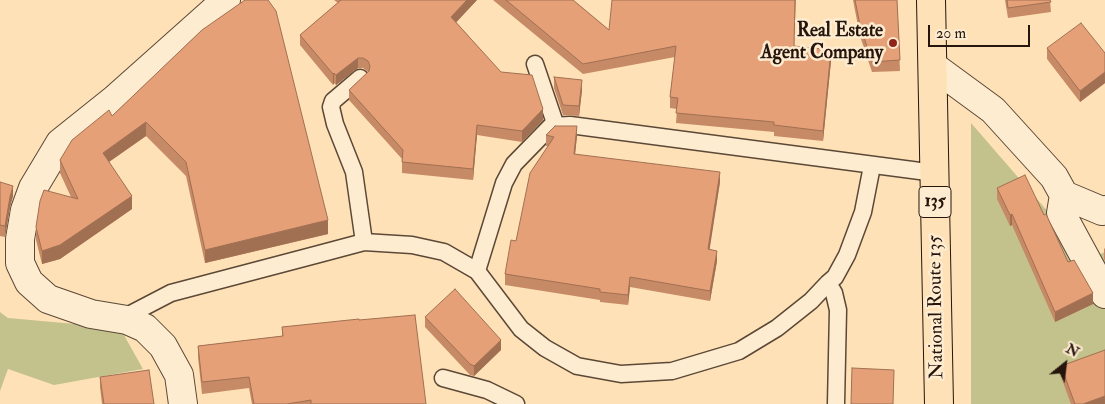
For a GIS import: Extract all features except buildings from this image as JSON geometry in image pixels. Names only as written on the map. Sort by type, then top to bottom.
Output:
[{"type":"highway","name":"National Route 135","points":[[932,0],[939,404]]},
{"type":"street","points":[[183,404],[179,375],[163,346],[145,328],[127,320],[91,314],[48,299],[29,282],[20,263],[20,239],[25,210],[33,188],[60,142],[115,99],[226,0]]},
{"type":"street","points":[[933,66],[994,110],[1054,177],[1064,195],[1102,211],[1105,210]]},
{"type":"street","points":[[1064,195],[1061,213],[1105,294]]},
{"type":"lane","points":[[535,64],[556,126]]},
{"type":"lane","points":[[360,78],[333,101],[331,107],[335,124],[354,172],[364,242]]},
{"type":"lane","points":[[477,271],[504,182],[514,164],[551,126],[570,125],[935,173]]},
{"type":"lane","points":[[121,319],[170,293],[364,242],[412,245],[444,252],[477,271],[521,329],[545,348],[577,366],[621,374],[672,371],[739,351],[776,328],[810,301],[835,277],[847,254],[863,212],[872,166]]},
{"type":"lane","points":[[828,283],[834,293],[838,310],[836,404]]},
{"type":"lane","points":[[443,378],[487,390],[516,404]]},
{"type":"shaded area","points":[[971,123],[1089,259],[1105,252],[1105,404],[971,404]]},
{"type":"shaded area","points":[[0,312],[8,318],[120,328],[143,369],[54,385],[8,369],[0,391]]},
{"type":"place","name":"Real Estate Agent Company","points":[[893,43]]}]
